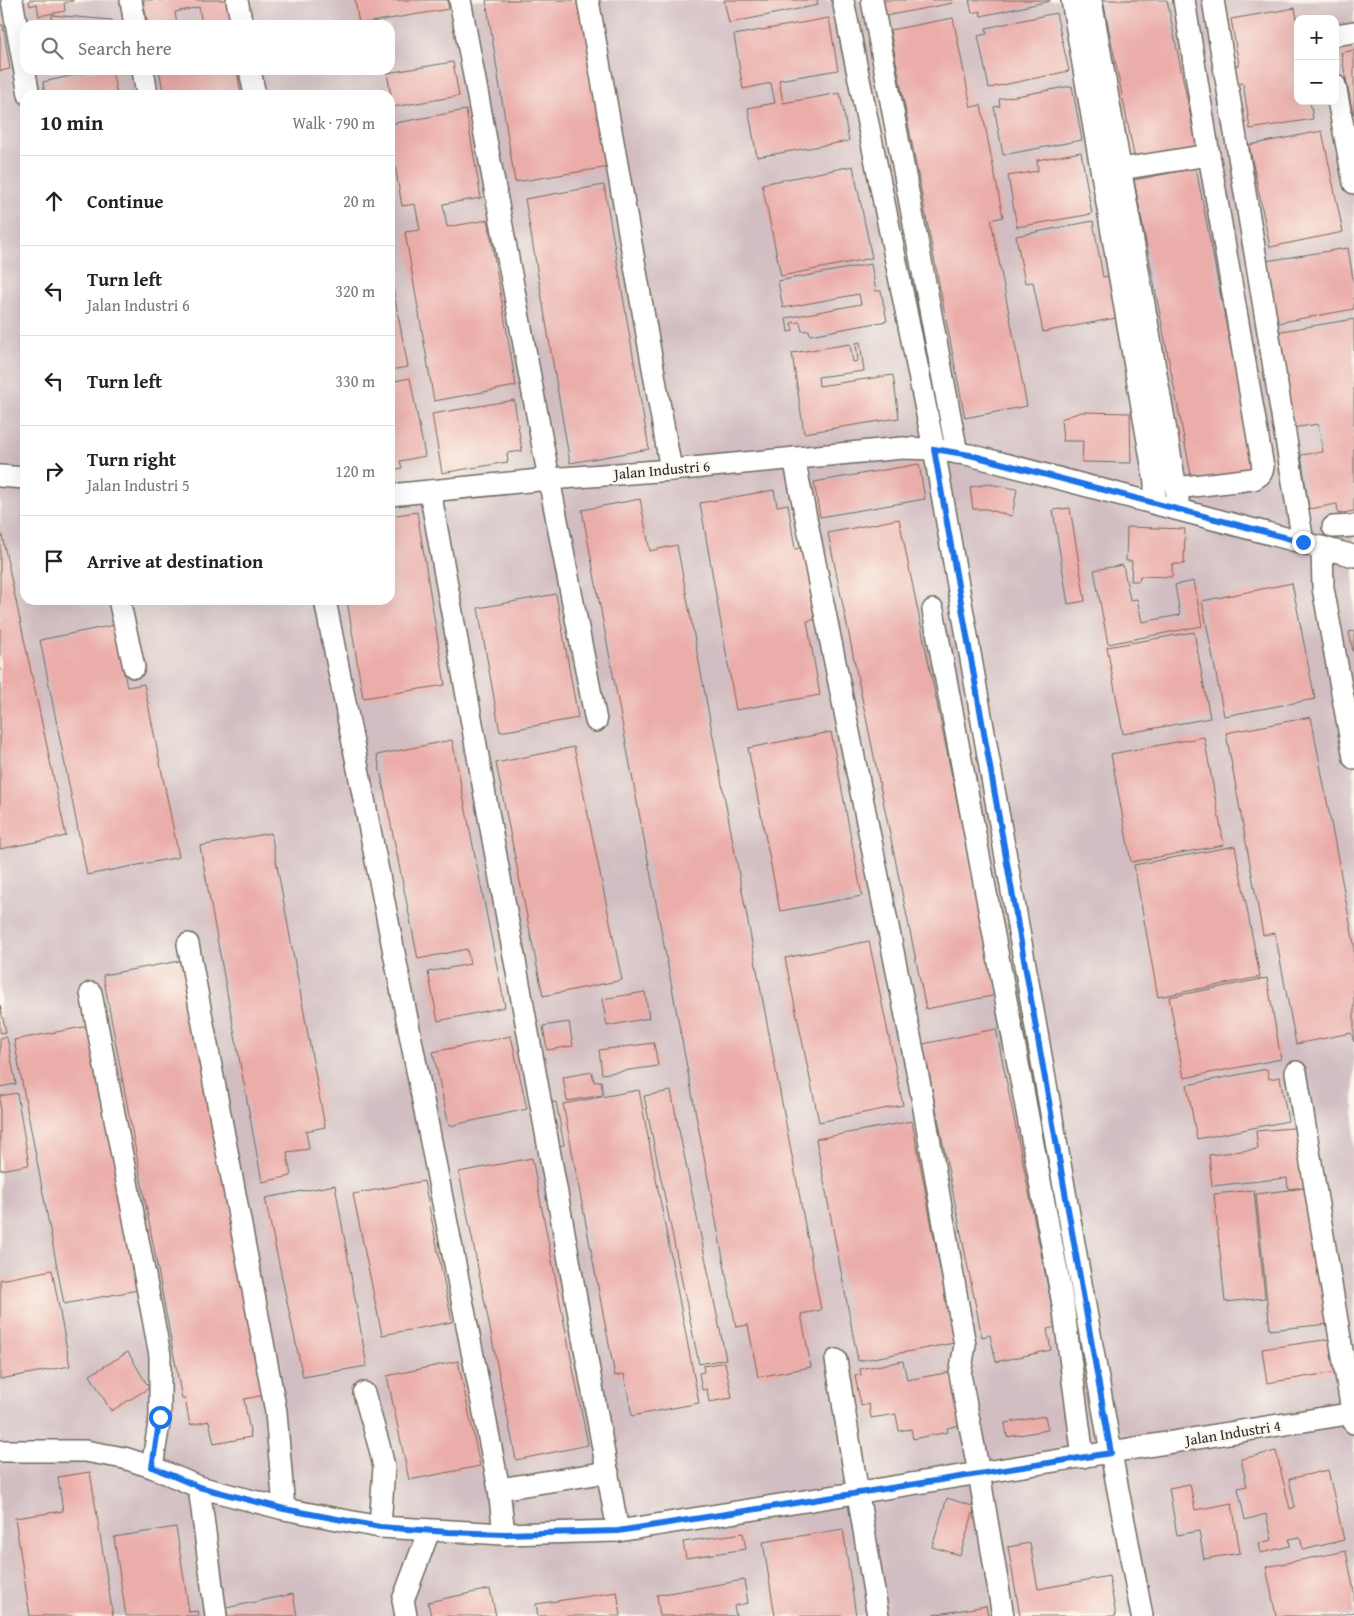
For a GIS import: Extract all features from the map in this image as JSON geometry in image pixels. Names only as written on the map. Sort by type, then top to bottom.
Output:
[{"type":"street","points":[[12,0],[20,45]]},
{"type":"street","points":[[131,0],[134,20]]},
{"type":"street","points":[[237,0],[241,20]]},
{"type":"street","points":[[460,0],[596,721]]},
{"type":"street","points":[[588,0],[670,470]]},
{"type":"street","points":[[843,0],[934,449],[1111,1453],[1142,1616]]},
{"type":"street","points":[[872,0],[957,453]]},
{"type":"street","points":[[1072,0],[1155,482],[1155,503]]},
{"type":"street","points":[[1091,0],[1180,510]]},
{"type":"street","points":[[1176,488],[1253,479],[1260,476],[1263,467],[1184,0]]},
{"type":"street","points":[[1213,0],[1312,545],[1323,588],[1354,758]]},
{"type":"street","points":[[1339,34],[1354,32]]},
{"type":"street","points":[[25,75],[28,90]]},
{"type":"street","points":[[144,75],[146,90]]},
{"type":"street","points":[[251,75],[254,90]]},
{"type":"street","points":[[1339,105],[1354,183]]},
{"type":"street","points":[[1120,169],[1209,155]]},
{"type":"street","name":"Jalan Industri 6","points":[[395,494],[902,448],[934,449],[970,455],[1354,556]]},
{"type":"street","points":[[794,458],[920,1086],[965,1345],[960,1374],[980,1474],[1003,1616]]},
{"type":"street","points":[[0,476],[20,478]]},
{"type":"street","points":[[430,491],[618,1531]]},
{"type":"street","points":[[1333,527],[1354,526]]},
{"type":"street","points":[[120,605],[134,667]]},
{"type":"street","points":[[326,605],[499,1489],[504,1534]]},
{"type":"street","points":[[933,610],[1063,1304],[1082,1457]]},
{"type":"street","points":[[188,944],[276,1412],[284,1509]]},
{"type":"street","points":[[91,993],[160,1355],[160,1417],[152,1467]]},
{"type":"street","points":[[1296,1072],[1353,1416]]},
{"type":"street","points":[[836,1360],[878,1616]]},
{"type":"street","points":[[364,1393],[384,1467],[380,1527]]},
{"type":"street","name":"Jalan Industri 4","points":[[1111,1453],[1353,1416]]},
{"type":"street","points":[[0,1452],[85,1451],[124,1458],[152,1467],[199,1487],[284,1509],[380,1527],[504,1534],[618,1531],[1111,1453]]},
{"type":"street","points":[[499,1489],[608,1472]]},
{"type":"street","points":[[199,1487],[216,1616]]},
{"type":"street","points":[[406,1616],[402,1600],[429,1531]]},
{"type":"shaded area","points":[[0,0],[1354,0],[1354,1616],[0,1616]]},
{"type":"building","points":[[29,0],[73,1],[64,3],[65,11],[39,16],[37,4],[30,6]]},
{"type":"building","points":[[143,0],[226,0],[229,20],[201,20],[199,7],[175,12],[176,20],[147,20]]},
{"type":"building","points":[[355,0],[447,0],[449,9],[383,20],[358,20]]},
{"type":"building","points":[[486,0],[583,0],[609,167],[515,182]]},
{"type":"building","points":[[724,0],[817,0],[818,5],[729,23]]},
{"type":"building","points":[[882,0],[952,0],[953,3],[885,16]]},
{"type":"building","points":[[969,0],[1050,1],[981,16],[980,11],[972,13]]},
{"type":"building","points":[[1103,0],[1167,0],[1197,148],[1135,160]]},
{"type":"building","points":[[1295,8],[1294,105],[1311,105],[1313,119],[1250,129],[1243,83],[1235,84],[1232,66],[1239,65],[1231,19]]},
{"type":"building","points":[[1056,13],[1069,71],[989,88],[978,36],[987,34],[986,28]]},
{"type":"building","points":[[52,15],[112,20],[52,20]]},
{"type":"building","points":[[829,18],[838,70],[779,80],[783,103],[840,93],[849,141],[757,157],[748,108],[775,103],[771,83],[743,89],[734,35]]},
{"type":"building","points":[[953,18],[971,107],[981,105],[1003,217],[991,220],[1027,406],[965,418],[890,30]]},
{"type":"building","points":[[0,25],[3,25],[10,69],[0,71]]},
{"type":"building","points":[[1354,50],[1354,114],[1353,114],[1341,53]]},
{"type":"building","points":[[453,62],[459,96],[395,107],[395,90],[390,90],[387,75],[395,75],[395,72]]},
{"type":"building","points":[[74,75],[113,75],[116,90],[44,90],[43,82]]},
{"type":"building","points":[[160,75],[238,75],[240,90],[163,90]]},
{"type":"building","points":[[1072,86],[1082,140],[1003,155],[994,107],[1000,106],[999,99]]},
{"type":"building","points":[[466,110],[481,198],[443,204],[447,227],[488,220],[516,386],[434,401],[405,232],[420,230],[415,204],[402,206],[395,165],[395,123]]},
{"type":"building","points":[[1322,131],[1343,232],[1270,247],[1249,145]]},
{"type":"building","points":[[1081,152],[1092,214],[1017,227],[1008,176],[1038,171],[1037,160]]},
{"type":"building","points":[[853,166],[872,258],[781,276],[762,184]]},
{"type":"building","points":[[1196,168],[1254,468],[1192,480],[1134,180]]},
{"type":"building","points":[[604,185],[649,449],[570,463],[525,199]]},
{"type":"building","points":[[1093,221],[1103,277],[1108,276],[1116,318],[1043,332],[1033,282],[1025,283],[1016,236]]},
{"type":"building","points":[[1348,248],[1354,285],[1354,309],[1277,323],[1266,261]]},
{"type":"building","points":[[871,264],[876,291],[881,291],[887,321],[810,335],[809,330],[802,331],[800,322],[791,323],[793,331],[788,332],[786,318],[861,304],[859,294],[783,308],[778,281]]},
{"type":"building","points":[[395,299],[408,367],[395,369]]},
{"type":"building","points":[[1354,319],[1354,511],[1338,514],[1337,504],[1309,509],[1301,455],[1323,452],[1318,424],[1292,428],[1276,332]]},
{"type":"building","points":[[860,342],[864,371],[818,377],[819,386],[893,375],[899,418],[804,433],[792,353],[850,344],[853,362],[858,361],[856,343]]},
{"type":"building","points":[[410,378],[425,456],[400,461],[402,468],[395,469],[395,381]]},
{"type":"building","points":[[514,400],[522,451],[507,453],[508,462],[442,473],[432,414]]},
{"type":"building","points":[[1081,412],[1130,413],[1131,463],[1082,462],[1083,441],[1063,441],[1061,419]]},
{"type":"building","points":[[919,464],[925,499],[820,517],[814,482]]},
{"type":"building","points":[[989,484],[1017,489],[1012,516],[986,509],[973,509],[970,487]]},
{"type":"building","points":[[774,490],[777,506],[788,504],[795,549],[806,547],[818,619],[807,621],[820,695],[736,710],[700,503]]},
{"type":"building","points":[[640,499],[650,551],[677,545],[821,1310],[801,1314],[811,1367],[758,1377],[748,1325],[736,1327],[582,510]]},
{"type":"building","points":[[1070,508],[1085,601],[1068,604],[1053,510]]},
{"type":"building","points":[[417,512],[445,685],[363,698],[348,605],[395,605],[395,515]]},
{"type":"building","points":[[899,519],[997,995],[926,1009],[828,533]]},
{"type":"building","points":[[0,526],[66,836],[0,849]]},
{"type":"building","points":[[1127,527],[1185,529],[1184,564],[1172,564],[1172,577],[1140,576],[1139,581],[1131,581],[1132,561],[1126,561]]},
{"type":"building","points":[[1123,565],[1130,600],[1137,599],[1142,622],[1180,615],[1175,585],[1194,581],[1202,626],[1108,644],[1094,570]]},
{"type":"building","points":[[1292,583],[1315,699],[1224,716],[1202,601]]},
{"type":"building","points":[[556,594],[578,718],[500,732],[478,608]]},
{"type":"building","points":[[114,625],[127,687],[144,684],[179,857],[87,875],[40,640]]},
{"type":"building","points":[[1354,631],[1354,652],[1353,652],[1349,632]]},
{"type":"building","points":[[1194,632],[1210,718],[1123,734],[1107,647]]},
{"type":"building","points":[[1311,717],[1354,944],[1354,1042],[1351,1033],[1296,1044],[1275,933],[1263,935],[1226,733]]},
{"type":"building","points":[[831,732],[862,896],[780,911],[748,748]]},
{"type":"building","points":[[1204,737],[1224,845],[1131,862],[1111,754]]},
{"type":"building","points":[[452,740],[505,1007],[438,1021],[428,972],[470,964],[467,949],[418,959],[377,755]]},
{"type":"building","points":[[574,747],[622,980],[543,996],[496,763]]},
{"type":"building","points":[[271,833],[325,1127],[306,1131],[309,1149],[287,1152],[291,1176],[262,1182],[200,846]]},
{"type":"building","points":[[1235,846],[1260,977],[1158,997],[1134,865]]},
{"type":"building","points":[[869,941],[903,1105],[819,1122],[785,958]]},
{"type":"building","points":[[185,960],[265,1395],[244,1399],[251,1437],[214,1444],[209,1421],[190,1425],[185,1399],[182,1399],[103,975]]},
{"type":"building","points":[[1267,978],[1281,1059],[1184,1078],[1169,997]]},
{"type":"building","points":[[645,992],[649,1018],[607,1026],[602,999]]},
{"type":"building","points":[[0,1005],[6,1032],[0,1033]]},
{"type":"building","points":[[569,1022],[573,1046],[547,1050],[543,1026]]},
{"type":"building","points":[[88,1026],[138,1290],[64,1304],[14,1040]]},
{"type":"building","points":[[996,1029],[1056,1327],[1047,1329],[1051,1350],[996,1362],[990,1335],[982,1337],[923,1044]]},
{"type":"building","points":[[511,1036],[527,1109],[449,1126],[433,1052]]},
{"type":"building","points":[[7,1037],[16,1084],[0,1087],[0,1038]]},
{"type":"building","points":[[654,1043],[658,1066],[602,1074],[599,1050]]},
{"type":"building","points":[[1267,1069],[1269,1079],[1280,1077],[1288,1121],[1197,1139],[1187,1085]]},
{"type":"building","points":[[592,1072],[594,1082],[601,1081],[603,1095],[567,1101],[563,1077]]},
{"type":"building","points":[[639,1090],[699,1403],[632,1416],[624,1374],[615,1376],[563,1104]]},
{"type":"building","points":[[671,1091],[726,1359],[699,1364],[644,1096]]},
{"type":"building","points":[[17,1093],[29,1165],[0,1170],[0,1096]]},
{"type":"building","points":[[556,1102],[564,1145],[557,1146],[549,1103]]},
{"type":"building","points":[[912,1121],[954,1343],[858,1361],[816,1139]]},
{"type":"building","points":[[1304,1127],[1311,1186],[1288,1189],[1287,1178],[1212,1186],[1209,1155],[1258,1149],[1256,1131]]},
{"type":"building","points":[[532,1158],[588,1445],[516,1460],[459,1172]]},
{"type":"building","points":[[424,1181],[452,1322],[382,1335],[353,1194]]},
{"type":"building","points":[[335,1185],[367,1366],[303,1377],[265,1198]]},
{"type":"building","points":[[1314,1187],[1328,1324],[1270,1330],[1256,1194]]},
{"type":"building","points":[[1254,1190],[1265,1298],[1225,1302],[1214,1194]]},
{"type":"building","points":[[52,1270],[70,1366],[0,1379],[0,1280]]},
{"type":"building","points":[[1331,1339],[1336,1372],[1267,1383],[1262,1349]]},
{"type":"building","points":[[128,1352],[149,1388],[111,1411],[90,1375]]},
{"type":"building","points":[[458,1361],[480,1466],[409,1480],[387,1376]]},
{"type":"building","points":[[903,1361],[907,1380],[951,1372],[961,1425],[947,1428],[948,1432],[913,1439],[911,1429],[899,1431],[896,1414],[871,1418],[869,1404],[861,1406],[855,1376],[861,1375],[860,1369]]},
{"type":"building","points":[[725,1362],[732,1398],[709,1402],[707,1389],[702,1390],[699,1373],[704,1372],[703,1366]]},
{"type":"building","points":[[1045,1416],[1048,1430],[1007,1437],[1005,1423]]},
{"type":"building","points":[[1276,1451],[1290,1509],[1295,1507],[1289,1479],[1328,1470],[1344,1540],[1303,1550],[1300,1537],[1289,1539],[1290,1546],[1261,1553],[1259,1543],[1272,1540],[1266,1514],[1245,1520],[1238,1488],[1247,1486],[1241,1459]]},
{"type":"building","points":[[90,1472],[113,1616],[30,1616],[15,1518],[63,1511],[58,1477]]},
{"type":"building","points":[[1190,1484],[1195,1510],[1232,1503],[1240,1553],[1204,1559],[1199,1531],[1177,1535],[1169,1488]]},
{"type":"building","points":[[947,1498],[975,1507],[960,1555],[932,1547]]},
{"type":"building","points":[[176,1527],[189,1612],[198,1611],[199,1616],[126,1616],[114,1537]]},
{"type":"building","points":[[843,1529],[856,1616],[775,1616],[763,1542]]},
{"type":"building","points":[[743,1533],[746,1549],[686,1558],[683,1542]]},
{"type":"building","points":[[1030,1543],[1038,1589],[1109,1576],[1116,1616],[1020,1616],[1008,1547]]},
{"type":"building","points":[[1346,1551],[1354,1592],[1354,1612],[1335,1616],[1276,1616],[1266,1567]]},
{"type":"building","points":[[744,1580],[748,1603],[734,1606],[736,1616],[660,1616],[657,1595]]},
{"type":"building","points":[[490,1589],[496,1616],[431,1616],[428,1602]]},
{"type":"building","points":[[617,1592],[621,1616],[538,1616],[536,1604]]},
{"type":"building","points":[[293,1594],[297,1616],[228,1616],[226,1608]]},
{"type":"building","points":[[986,1606],[988,1616],[932,1616],[932,1615]]},
{"type":"route","points":[[160,1417],[152,1467],[199,1487],[284,1509],[380,1527],[448,1532],[504,1534],[618,1531],[1111,1453],[934,449],[970,455],[1303,542]]}]
